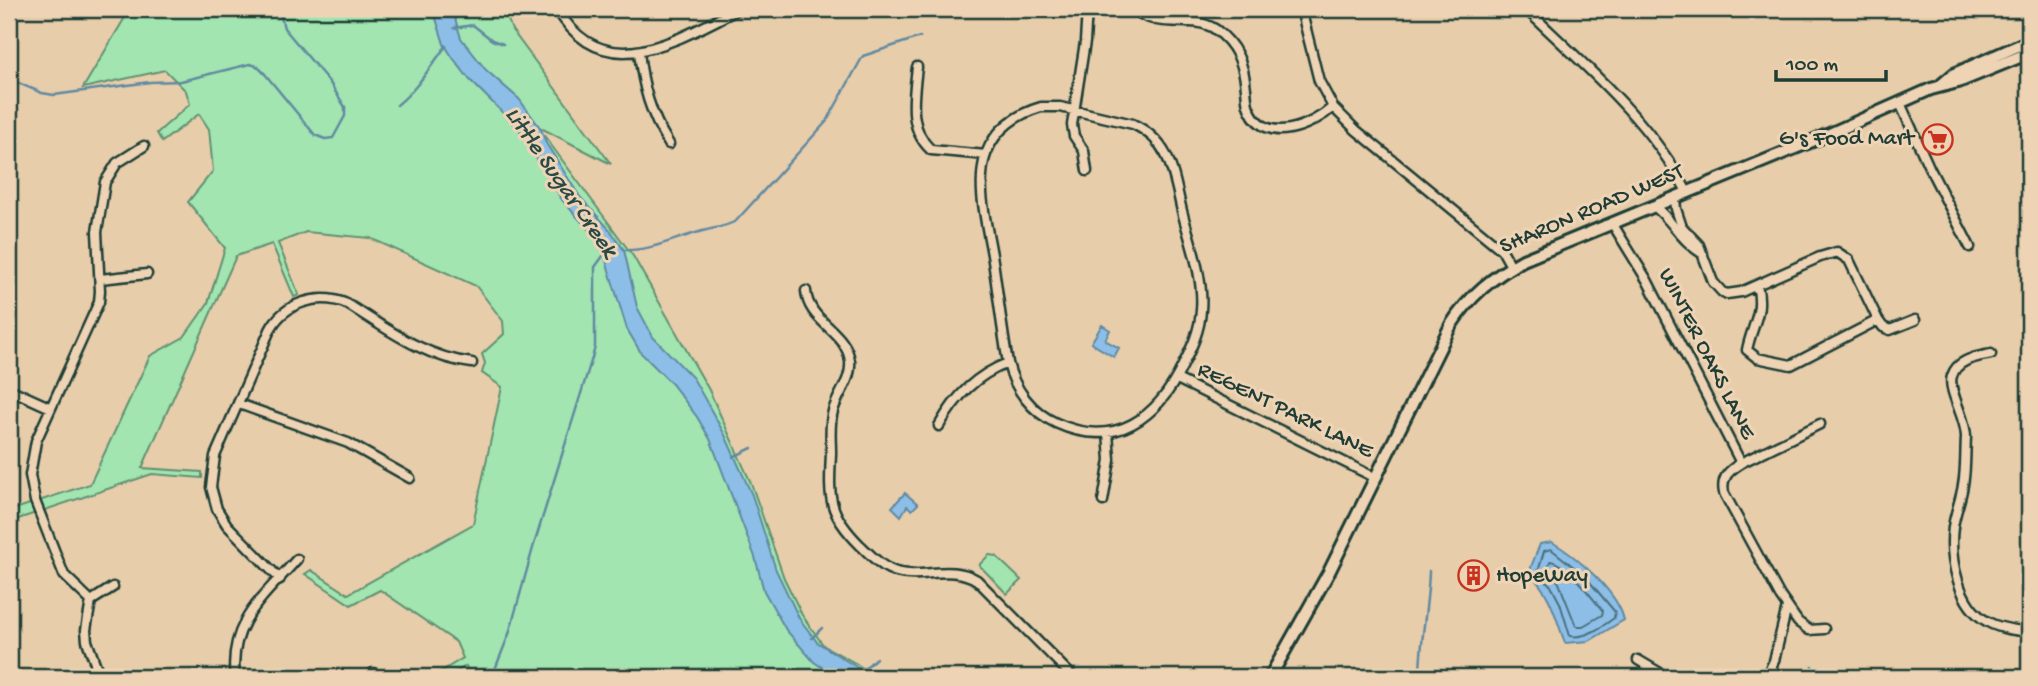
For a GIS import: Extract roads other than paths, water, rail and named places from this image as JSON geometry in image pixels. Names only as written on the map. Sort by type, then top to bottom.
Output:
[{"type":"main road","name":"SHARON ROAD WEST","points":[[1270,677],[1329,572],[1456,317],[1486,282],[1511,267],[1612,223],[1900,103],[1938,86],[1954,74],[2029,41]]},
{"type":"main road","name":"SHARON ROAD WEST","points":[[1938,86],[1958,82],[2027,55]]},
{"type":"street","points":[[557,9],[570,27],[591,42],[614,51],[639,52],[658,47],[739,9]]},
{"type":"street","points":[[1087,9],[1085,42],[1072,125],[1074,135],[1084,151],[1087,171]]},
{"type":"street","points":[[1133,9],[1154,21],[1202,23],[1224,37],[1238,55],[1244,69],[1249,110],[1263,125],[1275,130],[1295,129],[1315,121],[1333,107]]},
{"type":"street","points":[[1301,9],[1320,82],[1333,107],[1356,130],[1502,250],[1511,267]]},
{"type":"street","points":[[1526,9],[1637,120],[1664,153],[1687,192]]},
{"type":"street","points":[[639,52],[648,103],[669,144]]},
{"type":"street","points":[[917,67],[914,122],[924,144],[930,150],[986,155]]},
{"type":"street","points":[[1900,103],[1970,247]]},
{"type":"street","points":[[1041,107],[1075,110],[1121,120],[1143,129],[1160,144],[1171,164],[1202,297],[1195,339],[1167,396],[1147,415],[1121,429],[1108,432],[1079,431],[1046,418],[1022,395],[1015,384],[1008,363],[982,184],[986,155],[1002,129],[1018,116],[1041,107]]},
{"type":"street","points":[[91,601],[67,580],[59,566],[32,488],[32,456],[100,296],[97,232],[105,182],[117,163],[144,146]]},
{"type":"street","points":[[1675,198],[1678,227]]},
{"type":"street","points":[[1654,206],[1703,254],[1713,282],[1722,292],[1733,294],[1837,252],[1849,260],[1883,327],[1890,330],[1915,320]]},
{"type":"street","name":"WINTER OAKS LANE","points":[[1612,223],[1647,280],[1741,463],[1820,424]]},
{"type":"street","points":[[100,279],[147,274]]},
{"type":"street","points":[[1757,285],[1761,300],[1747,350],[1758,358],[1791,365],[1878,320]]},
{"type":"street","points":[[806,291],[811,310],[843,342],[849,357],[850,372],[835,404],[831,422],[830,490],[835,514],[842,526],[876,561],[890,570],[906,573],[963,572],[977,580],[1073,677]]},
{"type":"street","points":[[280,579],[227,525],[213,499],[211,487],[213,462],[274,322],[288,309],[316,300],[329,299],[346,304],[406,341],[453,361],[472,363]]},
{"type":"street","points":[[1992,354],[1961,363],[1951,377],[1952,391],[1966,430],[1964,481],[1954,525],[1953,552],[1962,590],[1977,615],[1993,625],[2029,632]]},
{"type":"street","points":[[939,426],[955,400],[969,386],[986,373],[1008,363]]},
{"type":"street","name":"REGENT PARK LANE","points":[[1177,379],[1376,478]]},
{"type":"street","points":[[9,389],[51,408]]},
{"type":"street","points":[[239,404],[348,443],[410,478]]},
{"type":"street","points":[[1102,501],[1110,460],[1108,432]]},
{"type":"street","points":[[1741,463],[1725,477],[1724,494],[1770,579],[1798,622],[1809,630],[1824,629]]},
{"type":"street","points":[[235,677],[234,652],[241,626],[298,559]]},
{"type":"street","points":[[100,677],[86,630],[91,601],[113,587]]},
{"type":"street","points":[[1766,677],[1774,661],[1787,607]]},
{"type":"street","points":[[1638,660],[1667,677]]},
{"type":"street","points":[[373,673],[383,677]]},
{"type":"water","name":"Little Sugar Creek","points":[[433,9],[452,9],[461,38],[486,70],[519,99],[541,129],[546,143],[580,197],[624,250],[637,307],[653,337],[693,378],[725,435],[752,495],[776,570],[799,618],[817,642],[872,677],[834,675],[814,662],[786,630],[764,591],[755,557],[710,439],[672,384],[641,353],[627,329],[597,239],[562,200],[518,128],[470,80],[453,58],[444,44]]},
{"type":"water","points":[[1102,325],[1110,330],[1105,340],[1119,348],[1114,357],[1091,343]]},
{"type":"water","points":[[905,493],[918,504],[912,510],[907,506],[901,516],[892,507]]},
{"type":"water","points":[[1552,542],[1595,576],[1614,598],[1624,620],[1589,641],[1565,643],[1548,599],[1531,575],[1531,567],[1540,544]]},
{"type":"waterway","points":[[9,79],[42,93],[54,95],[150,82],[181,81],[250,64],[257,66],[265,74],[315,135],[325,139],[333,138],[345,116],[345,107],[330,83],[284,28],[279,9]]},
{"type":"waterway","points":[[454,28],[473,25],[492,40],[503,44]]},
{"type":"waterway","name":"Little Sugar Creek","points":[[624,250],[653,247],[736,221],[827,121],[863,56],[920,37]]},
{"type":"waterway","points":[[397,105],[418,84],[446,46]]},
{"type":"waterway","name":"Little Sugar Creek","points":[[492,677],[509,634],[595,347],[595,267],[606,252]]},
{"type":"waterway","points":[[733,457],[752,448]]},
{"type":"waterway","points":[[1420,677],[1429,571]]},
{"type":"waterway","points":[[812,638],[822,628]]},
{"type":"waterway","points":[[861,672],[876,658]]},
{"type":"waterway","points":[[1812,666],[1815,677]]},
{"type":"place","name":"G's Food Mart","points":[[1937,139]]},
{"type":"place","name":"HopeWay","points":[[1473,576]]}]
